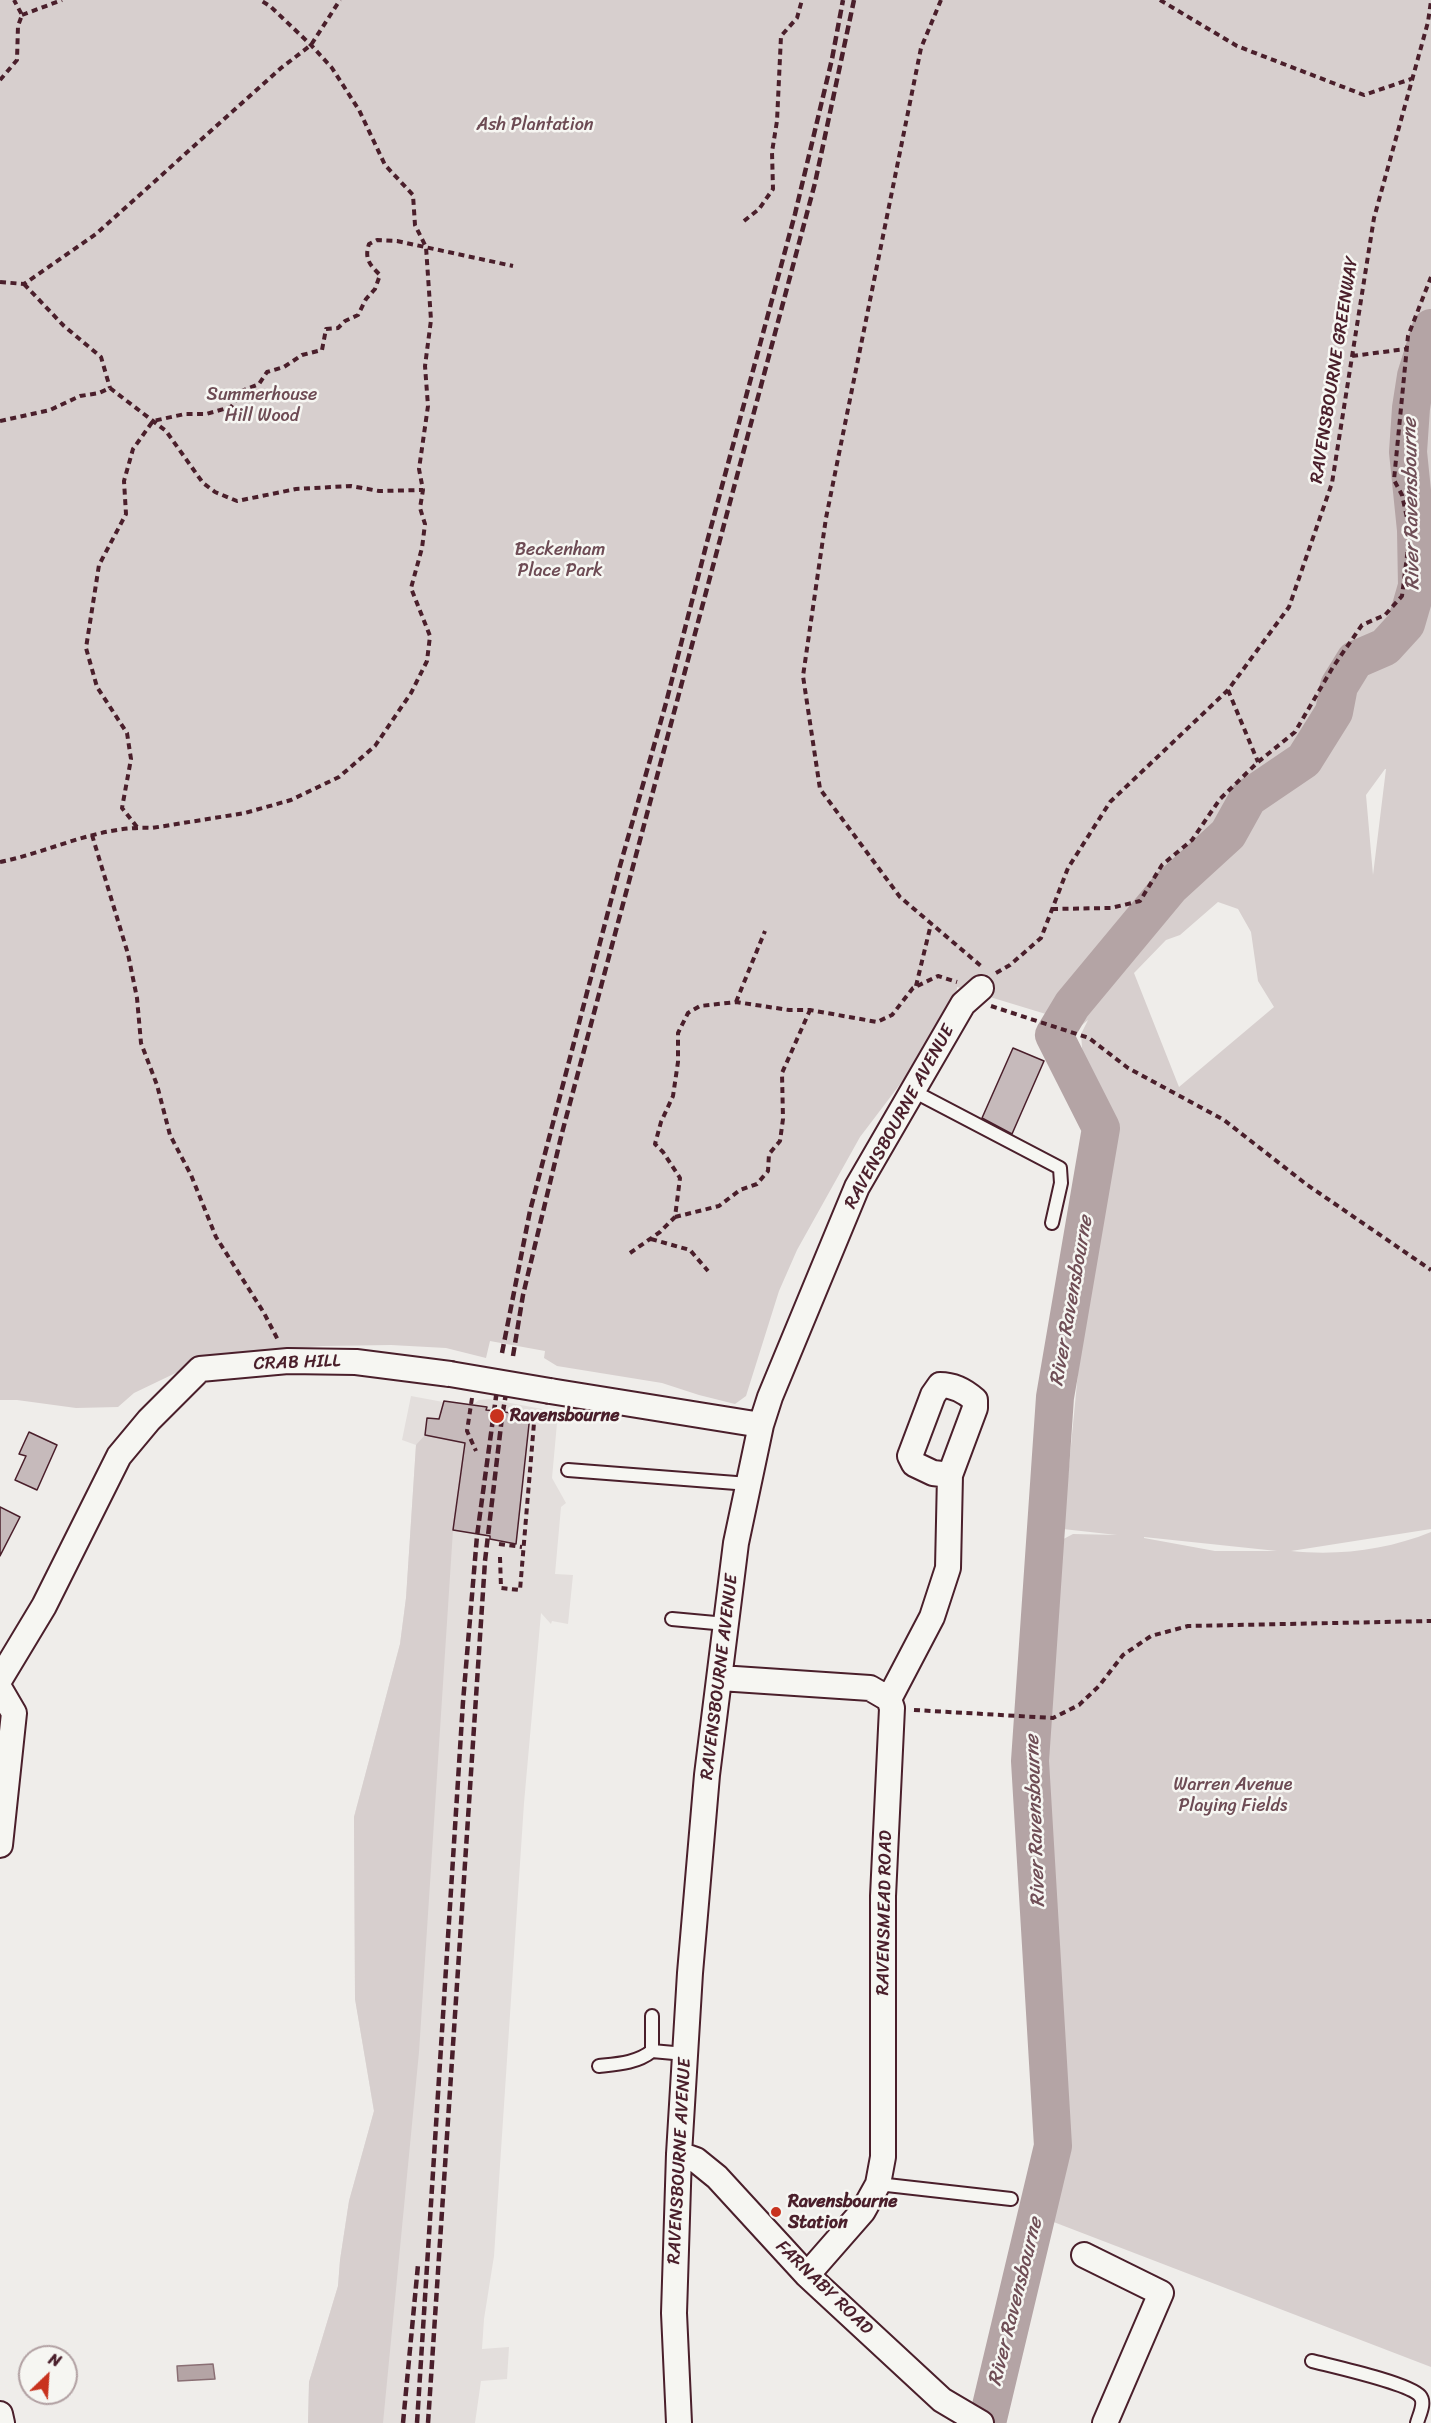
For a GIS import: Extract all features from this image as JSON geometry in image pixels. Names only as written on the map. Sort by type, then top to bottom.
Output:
[{"type":"street","name":"RAVENSBOURNE AVENUE","points":[[679,2423],[674,2313],[685,2054],[707,1775],[736,1543],[761,1425],[770,1397],[857,1187],[976,988]]},
{"type":"street","name":"CRAB HILL","points":[[0,1678],[44,1606],[119,1456],[149,1420],[200,1369],[288,1360],[356,1362],[450,1374],[542,1398],[761,1425]]},
{"type":"street","points":[[720,1678],[870,1688],[891,1704],[932,1617],[948,1568],[950,1475]]},
{"type":"street","points":[[0,1689],[14,1713],[0,1845]]},
{"type":"street","name":"RAVENSMEAD ROAD","points":[[807,2276],[863,2211],[878,2184],[883,2157],[883,1896],[891,1704]]},
{"type":"street","name":"FARNABY ROAD","points":[[679,2154],[696,2160],[717,2176],[807,2276],[942,2400],[981,2423]]},
{"type":"street","points":[[1084,2255],[1161,2293],[1105,2423]]},
{"type":"street","points":[[0,2414],[2,2423]]},
{"type":"lane","points":[[913,1091],[1060,1168],[1060,1183],[1052,1223]]},
{"type":"lane","points":[[567,1470],[749,1484]]},
{"type":"lane","points":[[672,1619],[726,1624]]},
{"type":"lane","points":[[652,2016],[652,2052]]},
{"type":"lane","points":[[599,2066],[625,2063],[645,2057],[652,2052],[685,2054]]},
{"type":"lane","points":[[878,2184],[1011,2199]]},
{"type":"lane","points":[[1312,2361],[1404,2387],[1419,2394],[1422,2406],[1417,2423]]},
{"type":"path","points":[[0,80],[17,60],[18,26],[22,15],[14,0]]},
{"type":"path","points":[[22,15],[62,0]]},
{"type":"path","points":[[0,862],[92,835],[245,813],[291,800],[339,777],[375,746],[411,693],[427,661],[430,636],[421,608],[411,588],[422,548],[425,524],[420,508],[423,490],[419,469],[428,406],[425,366],[431,320],[426,247],[415,225],[413,195],[385,165],[359,110],[332,68],[270,6],[260,0]]},
{"type":"path","points":[[0,282],[24,284],[96,234],[281,68],[311,45],[340,0]]},
{"type":"path","points":[[744,221],[759,209],[773,189],[772,152],[777,121],[781,36],[797,18],[802,0]]},
{"type":"path","points":[[941,0],[921,48],[826,518],[803,676],[820,789],[900,897],[931,924],[976,988],[985,1005],[1089,1038],[1128,1068],[1224,1120],[1330,1202],[1431,1270]]},
{"type":"path","points":[[1160,0],[1237,46],[1364,95],[1412,79]]},
{"type":"path","name":"RAVENSBOURNE GREENWAY","points":[[976,988],[1010,965],[1041,938],[1068,868],[1110,802],[1228,690],[1289,607],[1332,483],[1374,218],[1431,1]]},
{"type":"path","points":[[137,827],[122,808],[131,759],[127,733],[97,687],[86,648],[99,566],[126,514],[124,482],[132,449],[153,421],[185,414],[206,414],[231,407],[244,390],[258,384],[267,372],[284,367],[302,354],[322,350],[326,329],[338,328],[345,321],[358,315],[366,298],[375,289],[380,275],[369,264],[366,253],[369,244],[377,240],[397,241],[513,266]]},
{"type":"path","points":[[1052,909],[1111,908],[1140,902],[1162,865],[1192,840],[1220,799],[1258,762],[1296,732],[1322,684],[1362,625],[1385,615],[1402,596],[1410,532],[1402,495],[1394,480],[1408,336],[1431,277]]},
{"type":"path","points":[[24,284],[64,326],[101,357],[110,388],[166,431],[203,483],[215,492],[237,501],[296,489],[351,486],[379,491],[423,490]]},
{"type":"path","points":[[1352,356],[1406,349]]},
{"type":"path","points":[[0,421],[50,410],[80,396],[99,393],[110,388]]},
{"type":"path","points":[[1228,690],[1258,762]]},
{"type":"path","points":[[92,835],[128,954],[137,998],[141,1043],[157,1085],[170,1135],[191,1175],[216,1237],[264,1312],[280,1343]]},
{"type":"path","points":[[915,987],[931,924]]},
{"type":"path","points":[[736,1002],[765,931]]},
{"type":"path","points":[[675,1217],[680,1178],[655,1144],[661,1122],[673,1096],[678,1062],[678,1033],[688,1013],[700,1006],[736,1002],[789,1010],[810,1010],[877,1022],[891,1015],[915,987],[938,976],[976,988]]},
{"type":"path","points":[[630,1253],[651,1239],[675,1217],[719,1206],[740,1191],[757,1184],[768,1171],[769,1154],[780,1141],[783,1119],[782,1073],[810,1010]]},
{"type":"path","points":[[651,1239],[690,1250],[708,1271]]},
{"type":"path","points":[[472,1393],[467,1431],[476,1451]]},
{"type":"path","points":[[500,1557],[501,1588],[520,1590],[522,1547],[542,1398]]},
{"type":"path","points":[[499,1544],[522,1547]]},
{"type":"path","points":[[891,1704],[1053,1718],[1079,1706],[1099,1686],[1123,1655],[1151,1636],[1188,1626],[1431,1621]]},
{"type":"shaded area","points":[[411,1396],[470,1407],[479,1400],[489,1399],[558,1412],[552,1478],[566,1503],[561,1507],[555,1574],[573,1575],[568,1624],[552,1621],[551,1624],[541,1613],[524,1803],[494,2256],[484,2319],[482,2349],[509,2347],[507,2379],[481,2381],[475,2423],[308,2423],[309,2382],[338,2286],[349,2201],[374,2111],[355,1999],[354,1817],[400,1644],[406,1598],[416,1445],[402,1440]]},
{"type":"shaded area","points":[[213,2364],[215,2379],[178,2381],[177,2366]]},
{"type":"green space","name":"Beckenham Place Park","points":[[0,0],[1431,0],[1431,1529],[1291,1551],[1327,1553],[1362,1550],[1397,1543],[1431,1532],[1431,2367],[1051,2221],[1053,2146],[1031,1744],[1052,1581],[1052,1545],[1073,1534],[1117,1535],[1063,1529],[1083,1320],[1086,1217],[1095,1219],[1081,1034],[1088,1020],[1082,1025],[957,987],[956,1000],[920,1058],[860,1137],[797,1250],[779,1291],[746,1396],[735,1404],[662,1383],[557,1366],[544,1358],[545,1351],[490,1341],[486,1358],[446,1348],[391,1345],[323,1346],[223,1353],[134,1393],[118,1407],[76,1408],[0,1400]],"holes":[[[1386,769],[1373,875],[1366,795]],[[1218,902],[1238,909],[1251,932],[1258,981],[1274,1007],[1179,1087],[1134,973],[1166,940],[1180,935]],[[1144,1537],[1277,1551],[1215,1551],[1144,1538]]]},
{"type":"green space","points":[[425,1435],[465,1443],[453,1530],[419,2052],[383,2423],[308,2423],[309,2382],[338,2286],[349,2201],[374,2111],[355,1999],[354,1817],[400,1644],[406,1598],[416,1445]]},
{"type":"building","points":[[1013,1048],[1044,1061],[1012,1134],[982,1118]]},
{"type":"building","points":[[444,1401],[487,1407],[486,1410],[530,1415],[516,1544],[490,1539],[490,1536],[453,1530],[465,1443],[425,1435],[427,1418],[439,1419]]},
{"type":"building","points":[[29,1432],[57,1445],[37,1490],[15,1480],[26,1456],[19,1454]]},
{"type":"building","points":[[0,1507],[20,1517],[0,1556]]},
{"type":"waterway","name":"River Ravensbourne","points":[[987,2423],[1053,2146],[1030,1761],[1055,1397],[1101,1128],[1054,1035],[1072,1005],[1170,887],[1228,834],[1248,798],[1304,760],[1334,712],[1339,686],[1355,660],[1385,647],[1406,624],[1417,586],[1416,530],[1408,452],[1411,408],[1416,376],[1431,328]]},
{"type":"railway","points":[[502,1353],[530,1211],[795,214],[832,59],[843,0]]},
{"type":"railway","points":[[513,1356],[523,1295],[562,1133],[815,183],[854,0]]},
{"type":"railway","points":[[417,2423],[463,1702],[477,1536],[499,1375]]},
{"type":"railway","points":[[428,2423],[485,1561],[509,1376]]},
{"type":"railway","points":[[403,2423],[418,2265]]},
{"type":"place","name":"Ravensbourne","points":[[497,1416]]},
{"type":"place","name":"Ravensbourne Station","points":[[776,2212]]},
{"type":"park label","name":"Ash Plantation","points":[[535,125]]},
{"type":"park label","name":"Summerhouse Hill Wood","points":[[262,405]]},
{"type":"park label","name":"Warren Avenue Playing Fields","points":[[1233,1795]]}]
